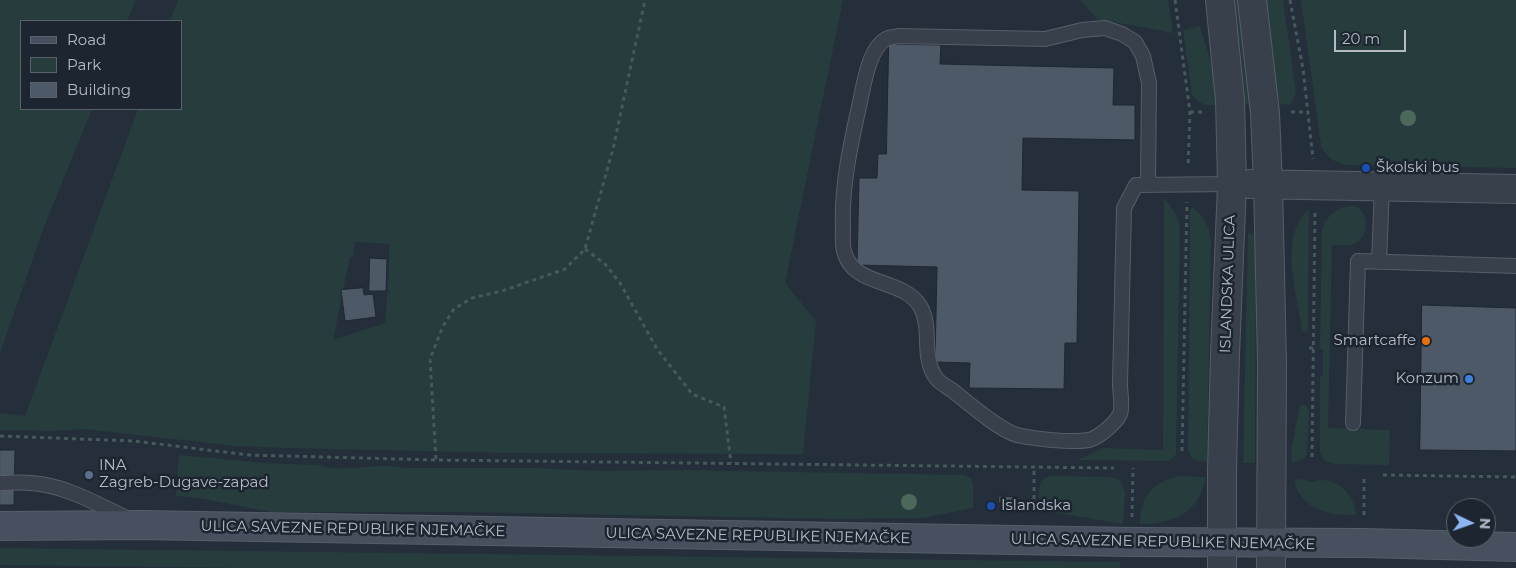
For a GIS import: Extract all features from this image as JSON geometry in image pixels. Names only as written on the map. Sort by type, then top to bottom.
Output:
[{"type":"main road","name":"ULICA SAVEZNE REPUBLIKE NJEMAČKE","points":[[0,526],[141,525],[1222,556],[1516,547]]},
{"type":"street","name":"ISLANDSKA ULICA","points":[[1220,0],[1230,100],[1232,184],[1225,354],[1222,556]]},
{"type":"street","points":[[1252,0],[1265,113],[1268,184],[1272,362],[1271,556]]},
{"type":"street","points":[[1232,184],[1516,189]]},
{"type":"lane","points":[[1148,185],[1149,83],[1143,56],[1135,42],[1122,34],[1105,28],[1082,30],[1045,39],[899,36],[888,38],[880,43],[870,62],[853,132],[845,176],[842,220],[844,250],[850,267],[867,277],[906,294],[920,306],[926,327],[926,348],[929,363],[937,379],[986,417],[1016,434],[1050,440],[1090,440],[1112,426],[1121,413],[1124,208],[1136,185],[1148,185],[1232,184]]},
{"type":"lane","points":[[1379,262],[1382,187]]},
{"type":"lane","points":[[1352,423],[1358,262],[1516,266]]},
{"type":"lane","points":[[0,482],[32,483],[77,495],[141,525]]},
{"type":"path","points":[[436,460],[430,359],[443,326],[454,310],[472,298],[502,291],[565,269],[585,249],[612,149],[644,0]]},
{"type":"path","points":[[1175,0],[1190,112],[1188,170]]},
{"type":"path","points":[[1290,0],[1303,69],[1314,165]]},
{"type":"path","points":[[1182,451],[1186,206]]},
{"type":"path","points":[[1312,457],[1315,206]]},
{"type":"path","points":[[585,249],[605,264],[620,283],[656,349],[692,394],[724,406],[731,463]]},
{"type":"path","points":[[1308,348],[1314,348]]},
{"type":"path","points":[[0,436],[134,440],[249,455],[436,460],[1114,468]]},
{"type":"path","points":[[1034,466],[1034,507]]},
{"type":"path","points":[[1132,520],[1133,468]]},
{"type":"path","points":[[1364,475],[1364,515]]},
{"type":"path","points":[[1383,475],[1516,476]]},
{"type":"green space","points":[[0,0],[136,0],[127,20],[20,20],[20,110],[92,110],[44,227],[0,353]]},
{"type":"green space","points":[[178,0],[843,0],[785,283],[816,321],[803,454],[509,453],[287,448],[234,446],[85,429],[54,431],[0,430],[0,413],[25,416],[138,110],[182,110],[182,20],[170,20]],"holes":[[[355,242],[389,244],[389,274],[385,323],[333,340],[350,257],[353,257]]]},
{"type":"green space","points":[[1080,0],[1168,0],[1173,33],[1097,19]]},
{"type":"green space","points":[[1233,0],[1240,0],[1252,105],[1244,104],[1240,48]]},
{"type":"green space","points":[[1266,0],[1283,0],[1296,92],[1292,103],[1288,105],[1281,104],[1277,99]]},
{"type":"green space","points":[[1301,0],[1516,0],[1516,168],[1348,165],[1332,159],[1321,146]]},
{"type":"green space","points":[[1200,26],[1213,70],[1220,105],[1203,104],[1194,98],[1192,94],[1183,30]]},
{"type":"green space","points":[[1164,198],[1177,215],[1180,227],[1176,454],[1171,460],[1167,461],[1078,460],[1103,448],[1163,450]]},
{"type":"green space","points":[[1347,206],[1359,208],[1364,215],[1366,224],[1362,238],[1356,243],[1332,245],[1328,428],[1390,430],[1389,465],[1335,464],[1324,460],[1320,451],[1320,376],[1323,375],[1323,349],[1320,349],[1322,230],[1325,221],[1331,215]]},
{"type":"green space","points":[[1192,207],[1205,222],[1211,241],[1207,462],[1195,460],[1188,451],[1190,213]]},
{"type":"green space","points":[[1309,209],[1308,330],[1305,332],[1302,331],[1294,284],[1292,251],[1294,235],[1299,221]]},
{"type":"green space","points":[[1248,233],[1256,237],[1255,463],[1243,463]]},
{"type":"green space","points":[[1306,405],[1309,411],[1307,455],[1302,460],[1292,463],[1291,453],[1299,407]]},
{"type":"green space","points":[[179,455],[265,463],[318,465],[335,468],[386,466],[406,468],[536,468],[600,471],[679,470],[964,475],[971,478],[973,484],[973,508],[923,518],[841,519],[466,512],[271,512],[199,498],[176,496]]},
{"type":"green space","points":[[1050,476],[1112,477],[1120,480],[1125,492],[1123,524],[1040,510],[1040,485],[1042,481]]},
{"type":"green space","points":[[1178,476],[1206,477],[1198,500],[1191,508],[1174,519],[1164,522],[1140,524],[1142,506],[1149,492],[1161,483]]},
{"type":"green space","points":[[1295,480],[1313,482],[1320,480],[1328,481],[1341,486],[1350,496],[1356,515],[1325,512],[1317,509],[1300,494],[1295,484]]},
{"type":"green space","points":[[0,548],[1120,562],[1120,568],[250,568],[0,565]]},
{"type":"building","points":[[889,44],[941,45],[940,64],[1114,68],[1113,105],[1135,105],[1135,140],[1023,138],[1022,190],[1079,191],[1077,343],[1065,343],[1064,389],[969,388],[970,363],[935,362],[937,267],[857,265],[859,178],[877,178],[878,154],[886,154]]},
{"type":"building","points":[[370,258],[387,259],[386,291],[369,291]]},
{"type":"building","points":[[363,288],[364,295],[373,294],[376,317],[345,321],[341,290]]},
{"type":"building","name":"Konzum","points":[[1422,305],[1516,308],[1516,451],[1420,450]]},
{"type":"building","points":[[0,450],[15,450],[14,505],[0,505]]},
{"type":"building","points":[[999,496],[1017,497],[1017,504],[999,503]]},
{"type":"place","name":"Školski bus","points":[[1366,168]]},
{"type":"place","name":"Smartcaffe","points":[[1426,341]]},
{"type":"place","name":"Konzum","points":[[1469,379]]},
{"type":"place","name":"INA Zagreb-Dugave-zapad","points":[[89,475]]},
{"type":"place","name":"Islandska","points":[[991,506]]}]
